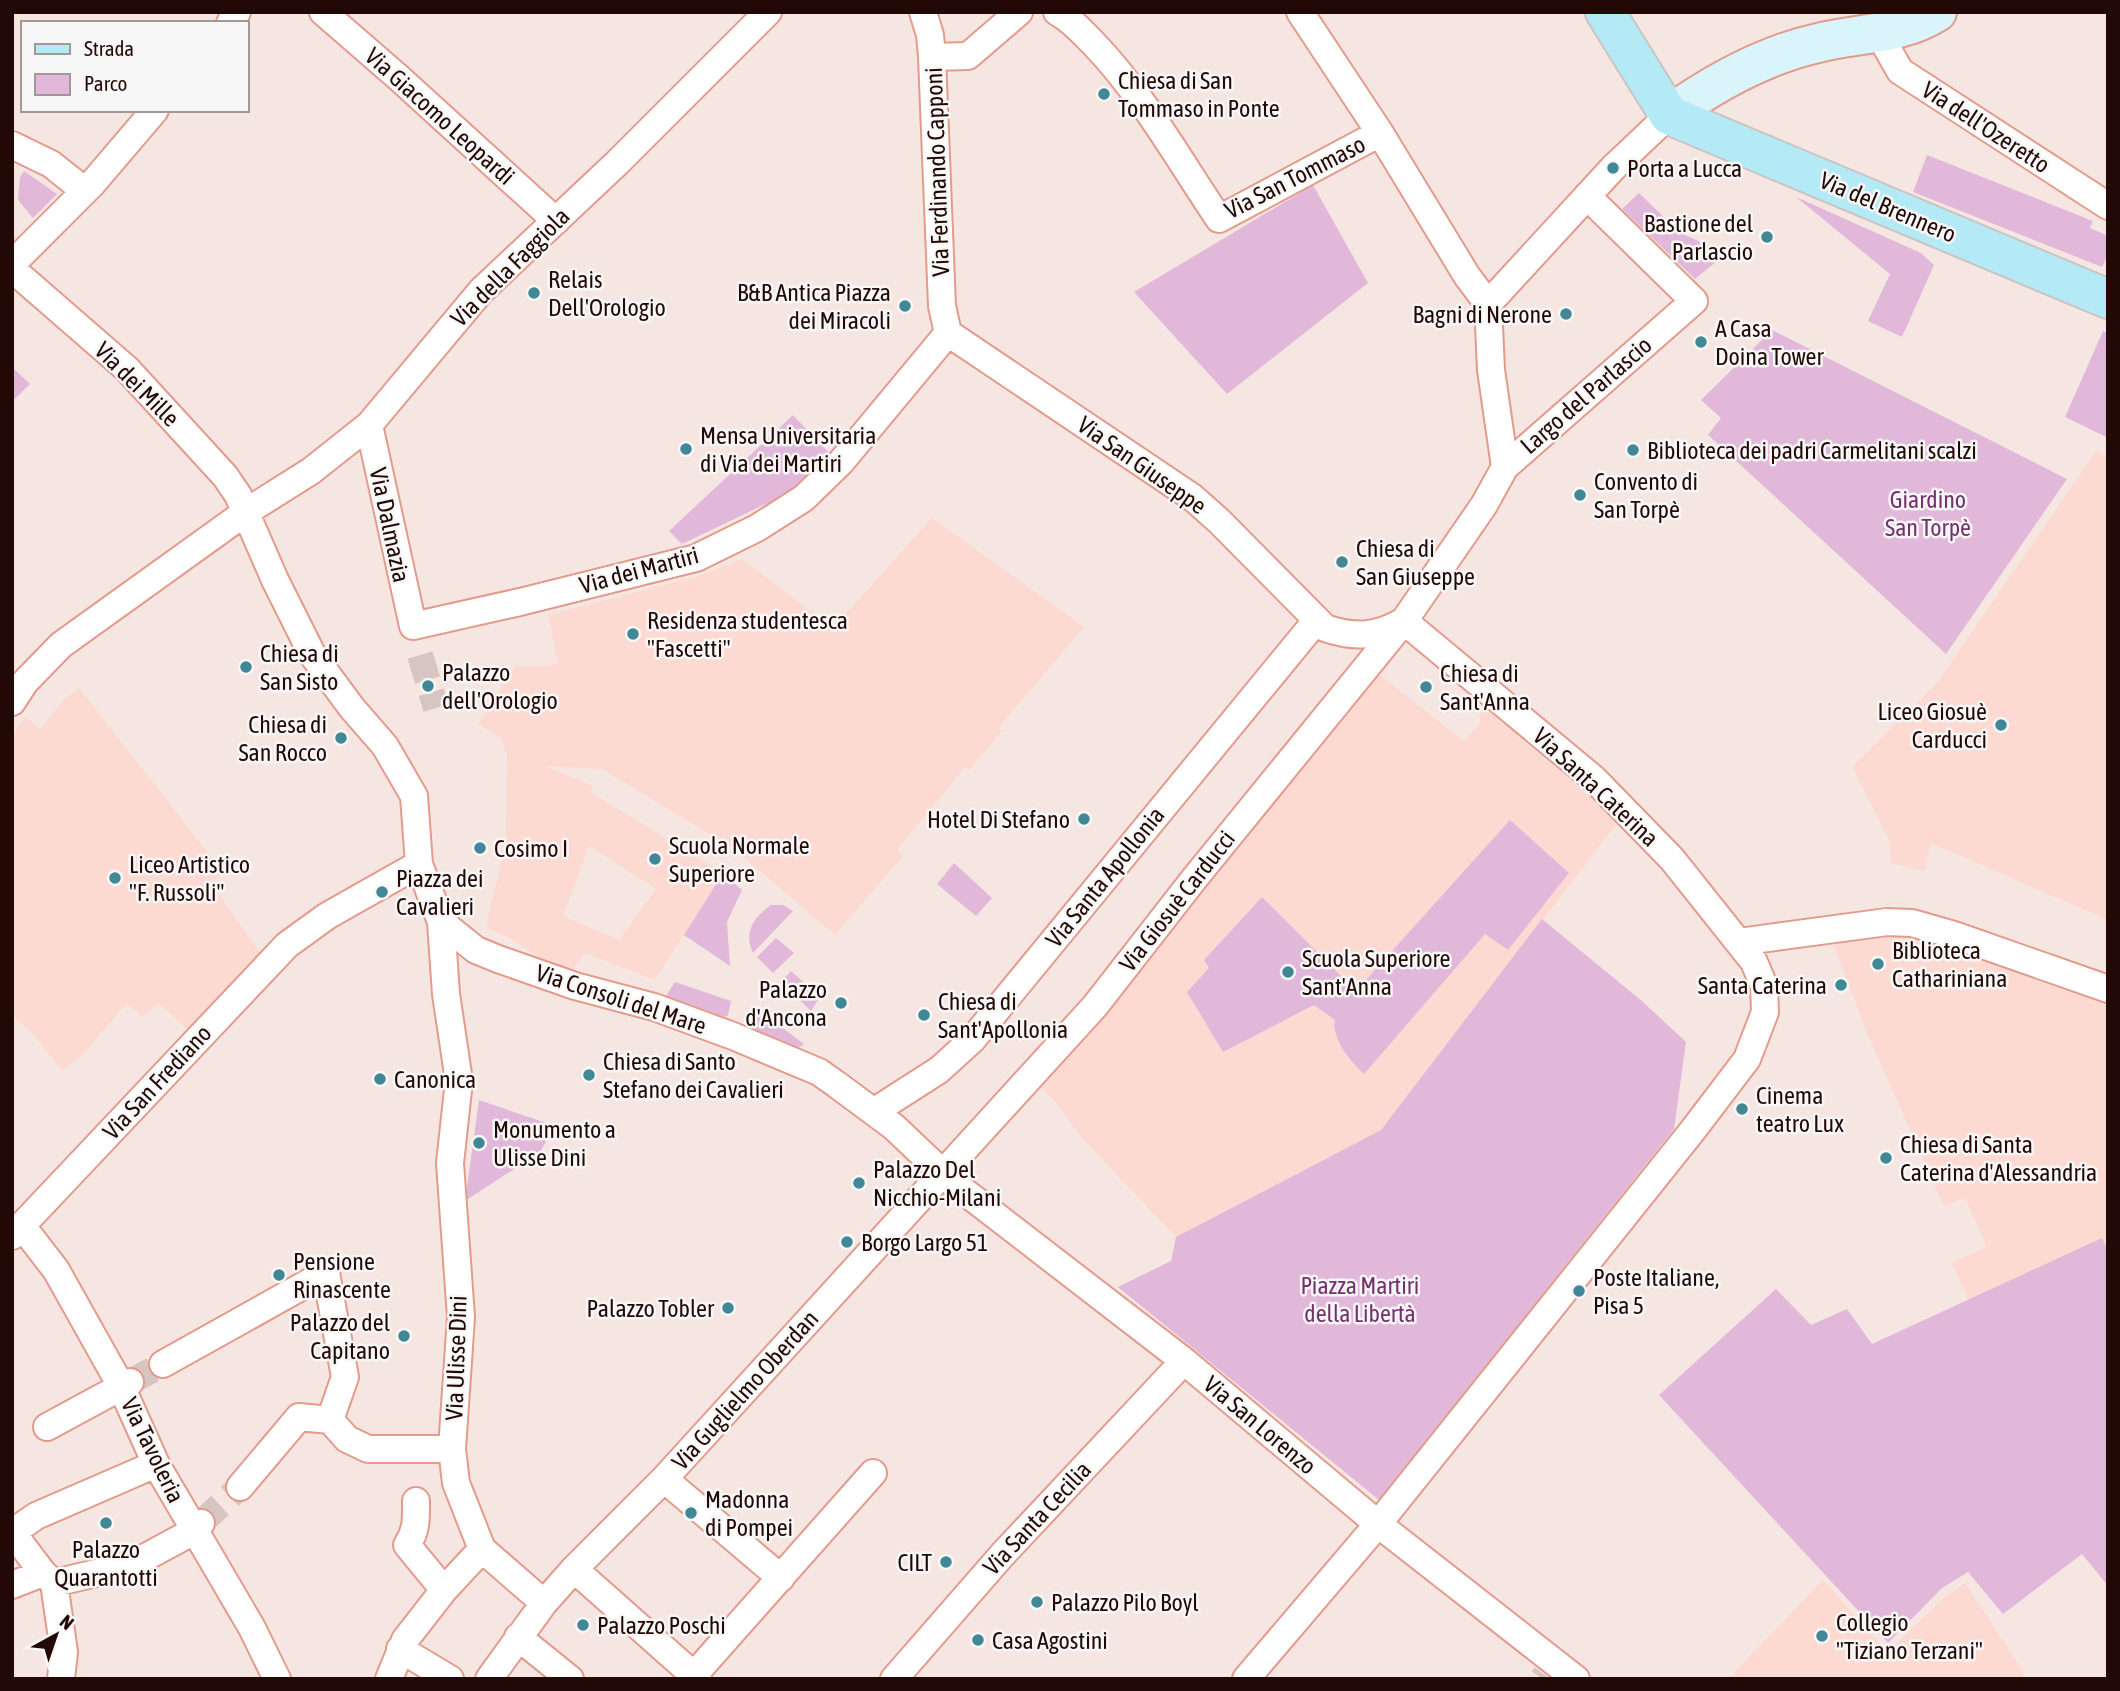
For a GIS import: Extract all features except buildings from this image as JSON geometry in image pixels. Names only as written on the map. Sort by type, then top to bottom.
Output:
[{"type":"main road","points":[[1605,12],[1669,115]]},
{"type":"main road","name":"Via del Brennero","points":[[1669,115],[2108,299]]},
{"type":"street","name":"Via Giacomo Leopardi","points":[[323,12],[556,221]]},
{"type":"street","name":"Via della Faggiola","points":[[12,702],[25,682],[61,645],[246,512],[311,471],[369,425],[481,291],[768,12]]},
{"type":"street","name":"Via Ferdinando Capponi","points":[[923,12],[930,35],[932,57],[942,306],[948,333]]},
{"type":"street","points":[[932,57],[968,55],[1020,12]]},
{"type":"street","name":"Via San Tommaso","points":[[1057,12],[1074,23],[1105,55],[1136,95],[1219,219],[1380,133]]},
{"type":"street","points":[[1300,12],[1380,133],[1467,276],[1488,304],[1613,168],[1669,115],[1716,85],[1773,56],[1821,42],[1879,34],[1914,23],[1937,12]]},
{"type":"street","name":"Via dell'Ozeretto","points":[[1879,34],[1900,71],[2108,206]]},
{"type":"street","points":[[12,266],[85,191],[153,112]]},
{"type":"street","points":[[12,145],[51,164],[85,191]]},
{"type":"street","name":"Largo del Parlascio","points":[[1505,467],[1694,300],[1587,196]]},
{"type":"street","name":"Via dei Mille","points":[[12,266],[127,369],[225,476],[246,512],[275,580],[313,654],[339,691],[386,746],[414,796],[419,864]]},
{"type":"street","name":"Largo del Parlascio","points":[[1488,304],[1491,370],[1505,467]]},
{"type":"street","name":"Via San Giuseppe","points":[[948,333],[1192,497],[1219,521],[1316,621]]},
{"type":"street","name":"Via dei Martiri","points":[[413,626],[696,558],[757,528],[804,498],[841,462],[948,333]]},
{"type":"street","name":"Via Dalmazia","points":[[369,425],[413,626]]},
{"type":"street","name":"Via Giosuè Carducci","points":[[941,1174],[1095,1006],[1194,878],[1404,621],[1484,505],[1505,467]]},
{"type":"street","points":[[1316,621],[1325,628],[1352,636],[1381,633],[1404,621]]},
{"type":"street","name":"Via Santa Apollonia","points":[[865,1104],[939,1070],[972,1040],[1316,621]]},
{"type":"street","name":"Via Santa Caterina","points":[[1378,1524],[1730,1083],[1747,1059],[1765,1012],[1759,973],[1739,942],[1672,859],[1602,786],[1404,621]]},
{"type":"street","points":[[419,864],[441,922]]},
{"type":"street","name":"Via San Frediano","points":[[20,1227],[287,945],[327,916],[419,864]]},
{"type":"street","name":"Via Consoli del Mare","points":[[441,922],[476,950],[498,959],[575,986],[654,1007],[733,1035],[819,1072],[865,1104],[941,1174]]},
{"type":"street","name":"Via Ulisse Dini","points":[[441,922],[446,994],[459,1081],[450,1163],[461,1317],[452,1449],[456,1483],[482,1549],[544,1603]]},
{"type":"street","points":[[1739,942],[1887,922],[1912,923],[2108,989]]},
{"type":"street","name":"Via San Lorenzo","points":[[941,1174],[1184,1361],[1549,1669],[1576,1679]]},
{"type":"street","name":"Via Guglielmo Oberdan","points":[[489,1679],[544,1603],[574,1569],[664,1479],[941,1174]]},
{"type":"street","name":"Via Tavoleria","points":[[20,1227],[56,1270],[125,1384],[156,1464],[197,1527],[277,1679]]},
{"type":"street","points":[[163,1364],[326,1273],[345,1377],[330,1420]]},
{"type":"street","name":"Via Santa Cecilia","points":[[894,1679],[1003,1553],[1184,1361]]},
{"type":"street","points":[[47,1427],[125,1384]]},
{"type":"street","points":[[240,1487],[299,1417],[330,1420],[347,1439],[368,1449],[452,1449]]},
{"type":"street","points":[[61,1679],[64,1652],[49,1578],[12,1532],[37,1516],[156,1464]]},
{"type":"street","points":[[574,1569],[696,1677],[873,1473]]},
{"type":"street","points":[[664,1479],[781,1578]]},
{"type":"street","points":[[416,1501],[417,1524],[407,1545],[444,1590]]},
{"type":"street","points":[[1246,1679],[1378,1524]]},
{"type":"street","points":[[12,1585],[131,1565],[197,1527]]},
{"type":"street","points":[[387,1677],[400,1649],[444,1590],[482,1549]]},
{"type":"street","points":[[518,1637],[570,1679]]},
{"type":"street","points":[[400,1649],[450,1679]]},
{"type":"shaded area","name":"Liceo Giosuè Carducci","points":[[2096,451],[2108,457],[2108,920],[1931,843],[1924,871],[1891,863],[1890,842],[1852,767],[1937,683]]},
{"type":"shaded area","points":[[932,518],[1084,627],[999,727],[1002,731],[969,770],[965,767],[897,850],[903,856],[835,935],[734,849],[602,769],[545,766],[593,786],[590,792],[723,873],[655,980],[585,953],[568,976],[513,940],[486,927],[506,842],[507,755],[500,737],[478,724],[515,666],[558,663],[548,615],[699,576],[742,559],[833,628]],"holes":[[[589,846],[656,889],[619,940],[563,916]]]},
{"type":"shaded area","name":"Scuola Superiore Sant'Anna","points":[[1375,671],[1464,741],[1479,725],[1481,711],[1477,702],[1619,821],[1381,1130],[1176,1237],[1081,1137],[1057,1104],[1039,1086]]},
{"type":"shaded area","name":"Liceo Artistico \"F. Russoli\"","points":[[79,688],[224,873],[211,883],[260,953],[190,1032],[159,1003],[142,1017],[127,1003],[85,1052],[63,1071],[30,1031],[12,1015],[12,736],[25,717],[41,729],[63,700]]},
{"type":"shaded area","points":[[1899,931],[2108,1006],[2108,1406],[2030,1439],[1952,1263],[1987,1247],[1965,1198],[1944,1206],[1867,1033],[1833,943]]},
{"type":"shaded area","name":"Collegio \"Tiziano Terzani\"","points":[[1823,1580],[1888,1652],[1943,1598],[1965,1583],[2025,1674],[2020,1679],[1732,1679],[1730,1677]]},
{"type":"green space","points":[[1927,155],[2093,221],[2090,228],[2108,236],[2108,255],[2102,267],[1913,192]]},
{"type":"green space","points":[[24,171],[57,194],[33,218],[18,200],[20,177]]},
{"type":"green space","points":[[1313,185],[1368,283],[1227,394],[1134,292]]},
{"type":"green space","points":[[1639,193],[1679,232],[1726,254],[1695,279],[1622,209]]},
{"type":"green space","points":[[1796,197],[1921,253],[1934,265],[1902,337],[1868,321],[1890,274]]},
{"type":"green space","name":"Giardino San Torpè","points":[[1772,330],[2067,479],[1946,654],[1708,435],[1721,418],[1701,400]]},
{"type":"green space","points":[[2103,331],[2108,333],[2108,438],[2065,417]]},
{"type":"green space","points":[[12,367],[30,384],[12,402]]},
{"type":"green space","points":[[793,415],[829,453],[793,491],[682,544],[669,531]]},
{"type":"green space","points":[[1510,820],[1569,873],[1508,950],[1485,934],[1364,1074],[1348,1057],[1339,1042],[1335,1020],[1314,1005],[1223,1052],[1187,992],[1209,968],[1204,960],[1262,897],[1356,991]]},
{"type":"green space","points":[[954,863],[992,898],[976,916],[937,884]]},
{"type":"green space","points":[[723,873],[742,890],[727,922],[730,966],[684,935]]},
{"type":"green space","points":[[771,905],[783,905],[793,911],[753,953],[749,938],[752,926]]},
{"type":"green space","name":"Piazza Martiri della Libertà","points":[[1542,919],[1643,1002],[1686,1042],[1674,1129],[1379,1500],[1118,1287],[1171,1261],[1176,1237],[1381,1130]]},
{"type":"green space","points":[[776,938],[794,953],[773,973],[757,957]]},
{"type":"green space","points":[[791,971],[820,997],[811,1011],[781,982]]},
{"type":"green space","points":[[675,982],[731,1001],[728,1015],[725,1017],[666,996]]},
{"type":"green space","points":[[756,1010],[804,1044],[797,1049],[748,1026],[747,1020]]},
{"type":"green space","points":[[479,1100],[555,1126],[540,1152],[465,1201]]},
{"type":"green space","points":[[2102,1238],[2108,1250],[2108,1586],[2082,1554],[2003,1614],[1968,1572],[1942,1588],[1888,1643],[1659,1395],[1776,1289],[1811,1325],[1847,1309],[1872,1344]]},
{"type":"tunnel","points":[[420,655],[436,708]]},
{"type":"tunnel","points":[[130,1382],[163,1364]]},
{"type":"tunnel","points":[[201,1523],[240,1487]]},
{"type":"tunnel","points":[[1542,1679],[1545,1675]]},
{"type":"place","name":"Chiesa di San Tommaso in Ponte","points":[[1104,94]]},
{"type":"place","name":"Porta a Lucca","points":[[1613,168]]},
{"type":"place","name":"Bastione del Parlascio","points":[[1767,237]]},
{"type":"place","name":"Relais Dell'Orologio","points":[[534,293]]},
{"type":"place","name":"B&B Antica Piazza dei Miracoli","points":[[905,306]]},
{"type":"place","name":"Bagni di Nerone","points":[[1566,314]]},
{"type":"place","name":"A Casa Doina Tower","points":[[1701,342]]},
{"type":"place","name":"Mensa Universitaria di Via dei Martiri","points":[[686,449]]},
{"type":"place","name":"Biblioteca dei padri Carmelitani scalzi","points":[[1633,450]]},
{"type":"place","name":"Convento di San Torpè","points":[[1580,495]]},
{"type":"place","name":"Chiesa di San Giuseppe","points":[[1342,562]]},
{"type":"place","name":"Residenza studentesca \"Fascetti\"","points":[[633,634]]},
{"type":"place","name":"Chiesa di San Sisto","points":[[246,667]]},
{"type":"place","name":"Palazzo dell'Orologio","points":[[428,686]]},
{"type":"place","name":"Chiesa di Sant'Anna","points":[[1426,687]]},
{"type":"place","name":"Liceo Giosuè Carducci","points":[[2001,725]]},
{"type":"place","name":"Chiesa di San Rocco","points":[[341,738]]},
{"type":"place","name":"Hotel Di Stefano","points":[[1084,819]]},
{"type":"place","name":"Cosimo I","points":[[480,848]]},
{"type":"place","name":"Scuola Normale Superiore","points":[[655,859]]},
{"type":"place","name":"Liceo Artistico \"F. Russoli\"","points":[[115,878]]},
{"type":"place","name":"Piazza dei Cavalieri","points":[[382,892]]},
{"type":"place","name":"Biblioteca Cathariniana","points":[[1878,964]]},
{"type":"place","name":"Scuola Superiore Sant'Anna","points":[[1288,972]]},
{"type":"place","name":"Santa Caterina","points":[[1841,985]]},
{"type":"place","name":"Palazzo d'Ancona","points":[[841,1003]]},
{"type":"place","name":"Chiesa di Sant'Apollonia","points":[[924,1015]]},
{"type":"place","name":"Chiesa di Santo Stefano dei Cavalieri","points":[[589,1075]]},
{"type":"place","name":"Canonica","points":[[380,1079]]},
{"type":"place","name":"Cinema teatro Lux","points":[[1742,1109]]},
{"type":"place","name":"Monumento a Ulisse Dini","points":[[479,1143]]},
{"type":"place","name":"Chiesa di Santa Caterina d'Alessandria","points":[[1886,1158]]},
{"type":"place","name":"Palazzo Del Nicchio-Milani","points":[[859,1183]]},
{"type":"place","name":"Borgo Largo 51","points":[[847,1242]]},
{"type":"place","name":"Pensione Rinascente","points":[[279,1275]]},
{"type":"place","name":"Poste Italiane, Pisa 5","points":[[1579,1291]]},
{"type":"place","name":"Palazzo Tobler","points":[[728,1308]]},
{"type":"place","name":"Palazzo del Capitano","points":[[404,1336]]},
{"type":"place","name":"Madonna di Pompei","points":[[691,1513]]},
{"type":"place","name":"Palazzo Quarantotti","points":[[106,1523]]},
{"type":"place","name":"CILT","points":[[946,1562]]},
{"type":"place","name":"Palazzo Pilo Boyl","points":[[1037,1602]]},
{"type":"place","name":"Palazzo Poschi","points":[[583,1625]]},
{"type":"place","name":"Collegio \"Tiziano Terzani\"","points":[[1822,1636]]},
{"type":"place","name":"Casa Agostini","points":[[978,1640]]}]
